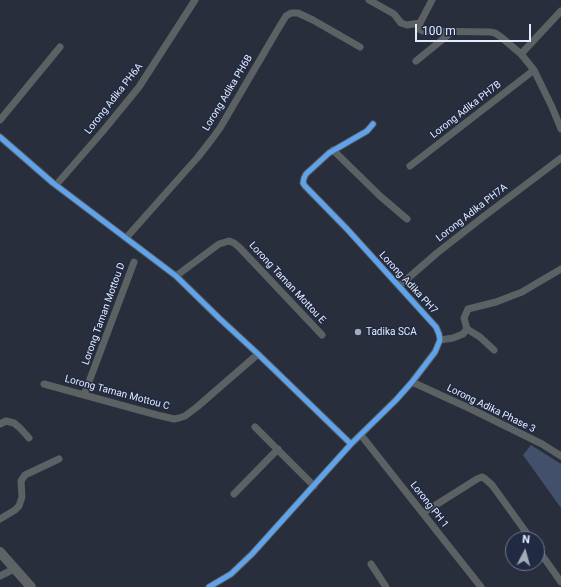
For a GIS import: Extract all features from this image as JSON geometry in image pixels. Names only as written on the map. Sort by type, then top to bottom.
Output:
[{"type":"street","name":"Lorong Adika PH6A","points":[[56,185],[139,87],[195,0]]},
{"type":"street","points":[[369,0],[394,14],[401,23],[407,25],[420,23]]},
{"type":"street","points":[[432,0],[420,23],[419,29],[423,31],[490,32],[501,36],[521,54],[534,70],[561,129]]},
{"type":"street","points":[[521,54],[561,11]]},
{"type":"street","name":"Lorong Adika PH6B","points":[[126,238],[198,157],[220,128],[286,16],[291,13],[298,13],[360,47]]},
{"type":"street","points":[[416,61],[453,31]]},
{"type":"street","points":[[0,120],[60,47]]},
{"type":"street","name":"Lorong Adika PH7B","points":[[410,166],[534,70]]},
{"type":"street","points":[[373,124],[367,131],[333,150],[407,219]]},
{"type":"street","points":[[0,137],[56,185],[176,276],[352,444]]},
{"type":"street","name":"Lorong Adika PH7","points":[[333,150],[306,174],[303,180],[305,186],[347,229],[436,327],[440,340]]},
{"type":"street","name":"Lorong Adika PH7A","points":[[399,286],[437,253],[561,158]]},
{"type":"street","name":"Lorong Taman Mottou E","points":[[176,276],[219,244],[229,241],[234,243],[239,246],[322,335]]},
{"type":"street","name":"Lorong Taman Mottou D","points":[[84,395],[134,262]]},
{"type":"street","points":[[494,350],[480,337],[467,329],[464,318],[468,309],[496,302],[522,292],[561,269]]},
{"type":"street","points":[[209,587],[231,574],[252,554],[352,444],[412,382],[435,352],[440,340],[453,338],[463,334],[467,329]]},
{"type":"street","name":"Lorong Taman Mottou C","points":[[44,384],[174,419],[185,416],[197,407],[258,354]]},
{"type":"street","name":"Lorong Adika Phase 3","points":[[412,382],[480,413],[542,444],[561,456]]},
{"type":"street","points":[[0,424],[6,421],[14,423],[29,438]]},
{"type":"street","points":[[256,427],[314,486]]},
{"type":"street","name":"Lorong PH 1","points":[[362,435],[480,587]]},
{"type":"street","points":[[234,494],[278,449]]},
{"type":"street","points":[[0,519],[19,506],[22,497],[21,480],[25,475],[59,459]]},
{"type":"street","points":[[423,513],[482,477],[492,485],[525,531]]},
{"type":"street","points":[[0,552],[31,587]]},
{"type":"street","points":[[545,559],[561,582]]},
{"type":"street","points":[[371,564],[386,587]]},
{"type":"street","points":[[0,576],[14,569]]},
{"type":"shaded area","points":[[531,445],[561,464],[561,508],[523,455]]},
{"type":"cycle path","points":[[351,444],[396,400],[412,382],[435,352],[440,340],[436,327],[303,183],[306,174],[329,153],[367,131],[373,124]]},
{"type":"cycle path","points":[[0,137],[53,183],[176,276],[351,444],[252,554],[231,574],[209,587]]},
{"type":"place","name":"Tadika SCA","points":[[358,332]]}]
